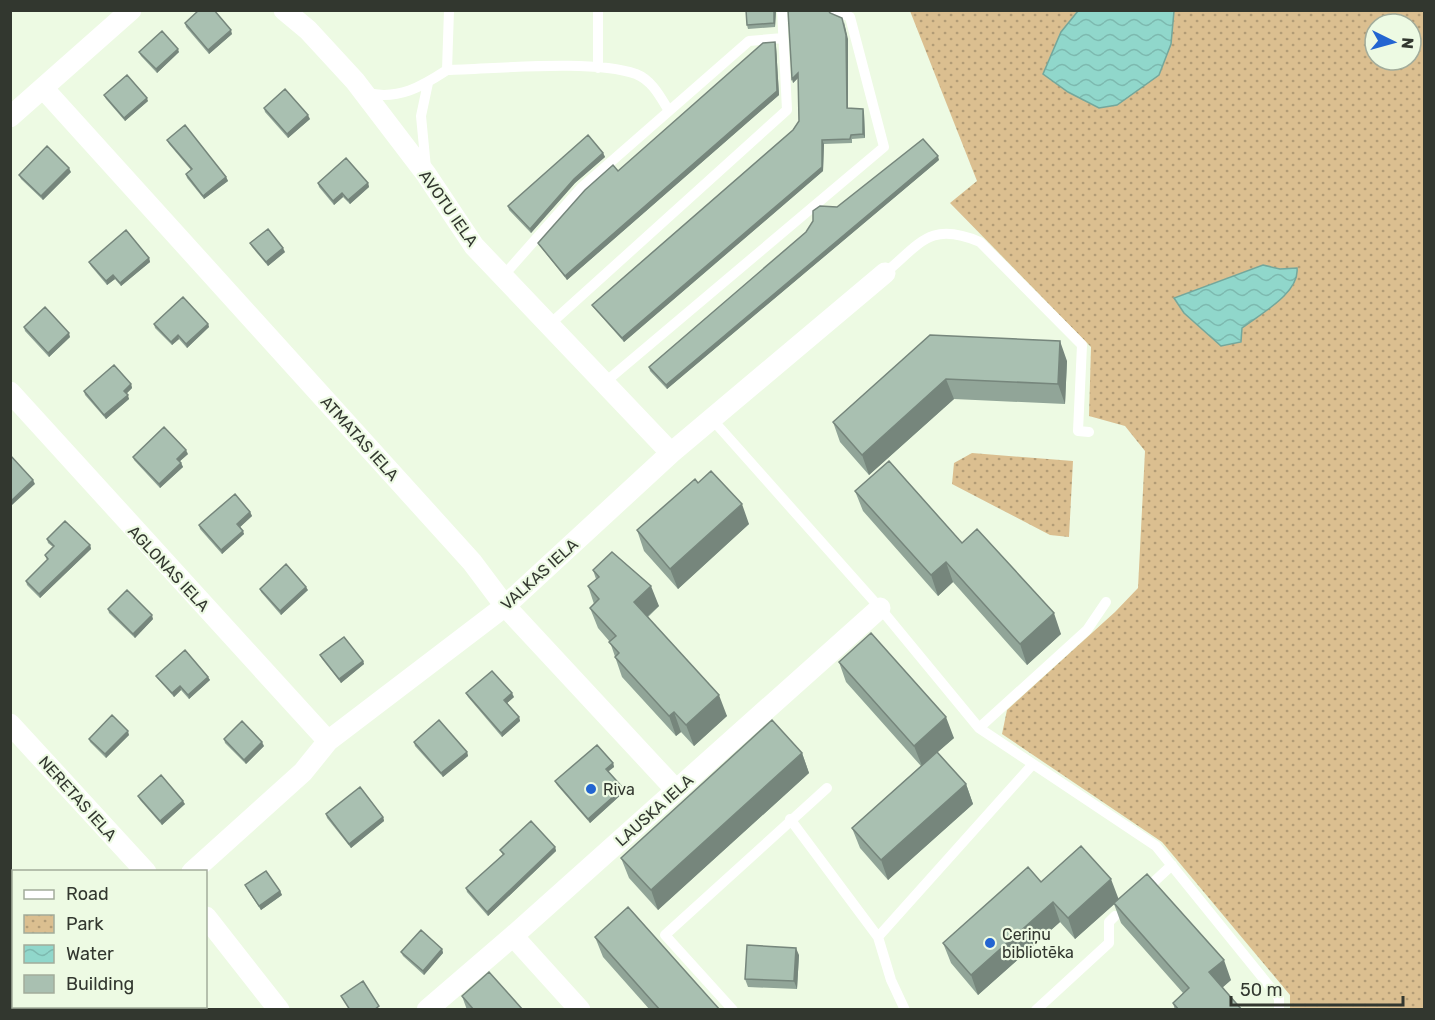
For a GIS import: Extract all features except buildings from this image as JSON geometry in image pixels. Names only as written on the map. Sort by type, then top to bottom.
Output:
[{"type":"street","points":[[10,117],[131,10]]},
{"type":"street","name":"AVOTU IELA","points":[[284,10],[308,30],[363,92],[426,174],[474,246],[671,453]]},
{"type":"street","name":"ATMATAS IELA","points":[[43,88],[472,562],[505,606],[676,790]]},
{"type":"street","name":"VALKAS IELA","points":[[194,870],[303,772],[328,741],[505,606],[671,453],[885,273]]},
{"type":"street","name":"AGLONAS IELA","points":[[10,392],[328,741]]},
{"type":"street","name":"LAUSKA IELA","points":[[427,1010],[880,608]]},
{"type":"street","name":"NERETAS IELA","points":[[10,724],[144,870]]},
{"type":"street","points":[[207,918],[279,1010]]},
{"type":"street","points":[[513,936],[580,1010]]},
{"type":"lane","points":[[447,70],[449,10]]},
{"type":"lane","points":[[598,10],[598,68]]},
{"type":"lane","points":[[549,325],[787,110],[782,10]]},
{"type":"lane","points":[[603,384],[884,147],[850,17],[836,10]]},
{"type":"lane","points":[[504,275],[581,188],[749,41],[783,38]]},
{"type":"lane","points":[[363,92],[384,97],[400,94],[428,83],[447,70],[598,68],[637,74],[653,86],[669,111]]},
{"type":"lane","points":[[426,174],[421,116],[428,83]]},
{"type":"lane","points":[[885,273],[929,236],[959,234],[980,242],[1082,345],[1078,431],[1089,432]]},
{"type":"lane","points":[[711,418],[880,608],[979,728],[1156,846],[1279,998],[1279,1010]]},
{"type":"lane","points":[[979,728],[1087,630],[1106,602]]},
{"type":"lane","points":[[878,937],[1033,764]]},
{"type":"lane","points":[[733,1010],[665,935],[790,819],[827,788]]},
{"type":"lane","points":[[790,819],[878,937],[891,980],[906,1010]]},
{"type":"lane","points":[[1132,901],[1172,865]]},
{"type":"lane","points":[[1036,1010],[1110,943],[1109,922],[1115,916]]},
{"type":"green space","points":[[910,11],[1424,11],[1424,1009],[1290,1009],[1290,995],[1162,842],[1002,734],[1007,710],[1115,612],[1138,588],[1145,451],[1125,426],[1089,416],[1091,347],[950,203],[977,181]]},
{"type":"green space","points":[[972,453],[1073,461],[1069,537],[1050,535],[952,484],[954,463]]},
{"type":"water","points":[[1078,11],[1174,11],[1171,44],[1159,75],[1117,105],[1099,108],[1068,92],[1043,74],[1061,32]]},
{"type":"water","points":[[1263,265],[1280,269],[1297,268],[1296,277],[1286,294],[1242,328],[1241,342],[1221,346],[1184,313],[1174,298]]},
{"type":"place","name":"Riva","points":[[591,789]]},
{"type":"place","name":"Ceriņu bibliotēka","points":[[990,943]]}]
